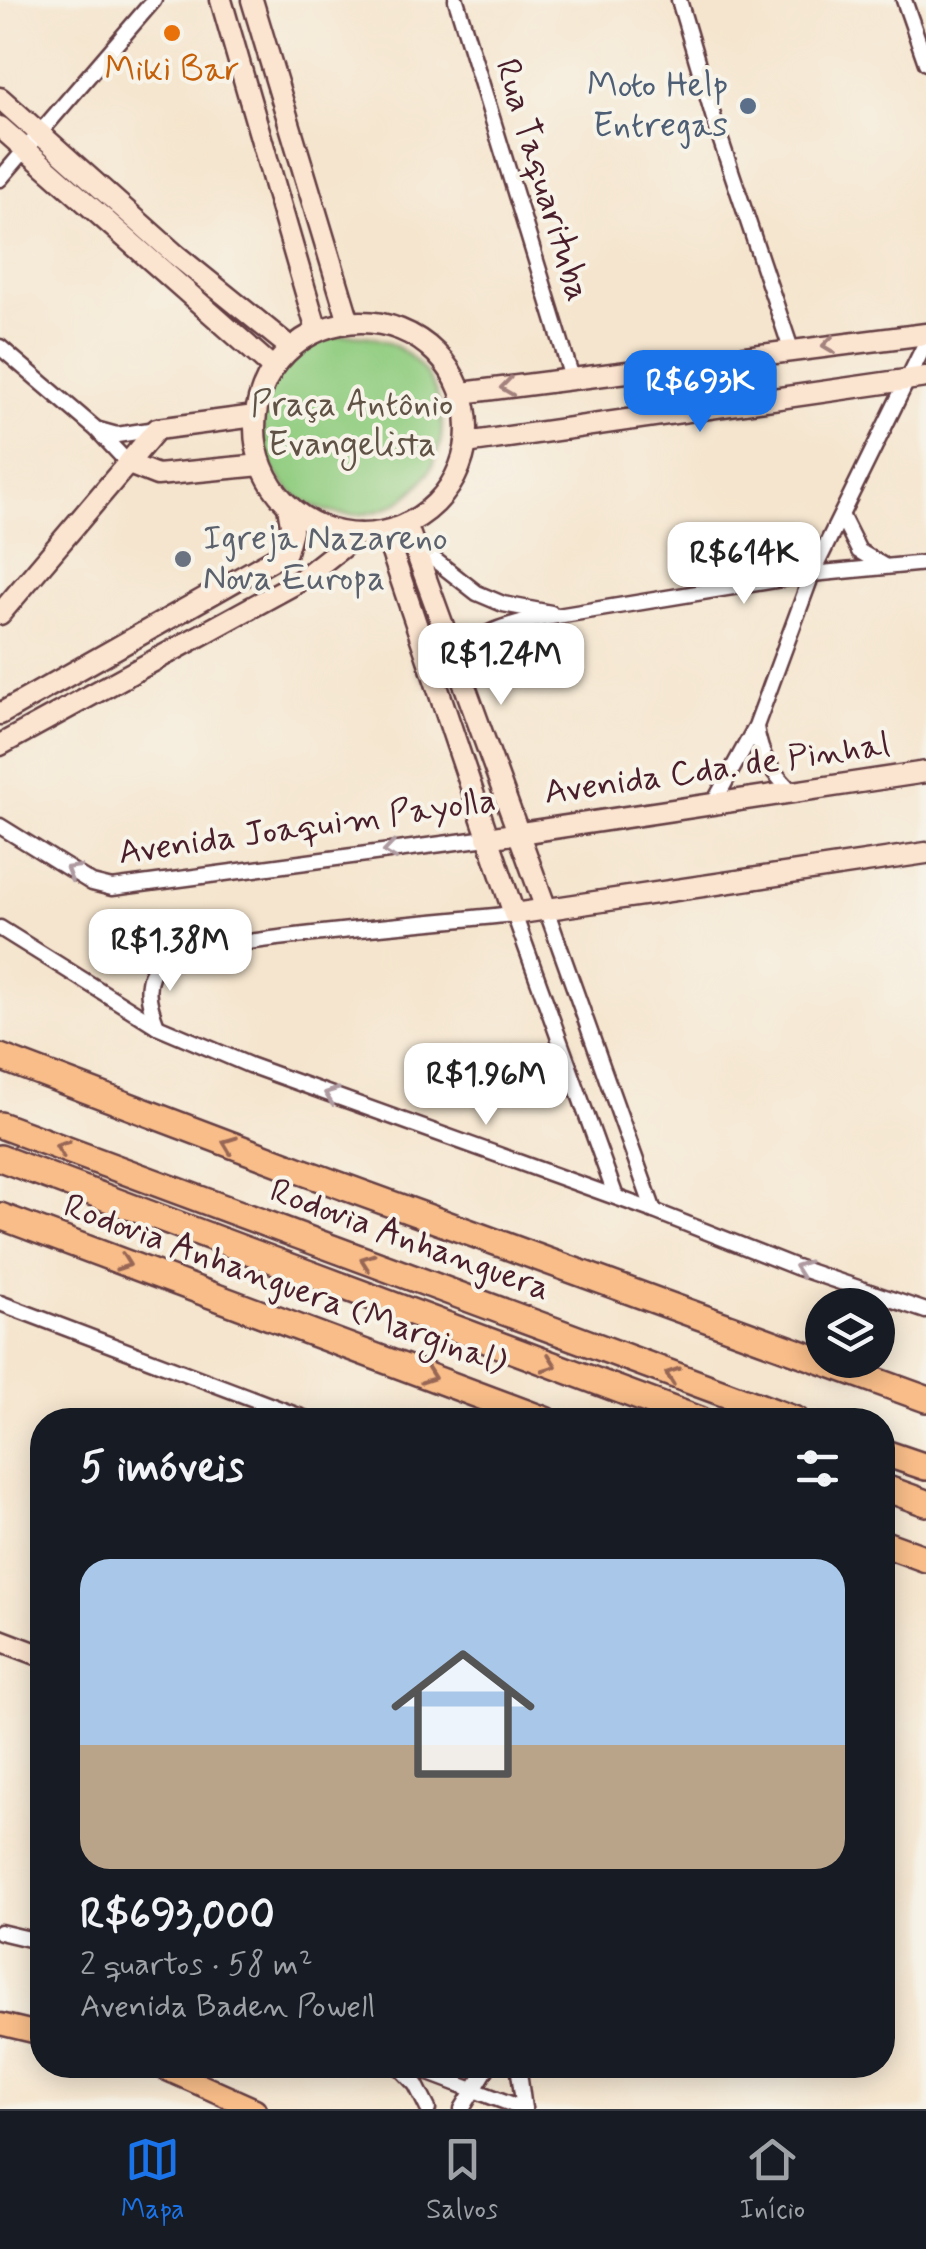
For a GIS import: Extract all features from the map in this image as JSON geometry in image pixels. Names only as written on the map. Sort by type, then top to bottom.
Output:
[{"type":"highway","points":[[0,1057],[926,1399]]},
{"type":"highway","name":"Rodovia Anhanguera","points":[[0,1126],[764,1408]]},
{"type":"highway","name":"Rodovia Anhanguera","points":[[0,1158],[668,1408]]},
{"type":"highway","name":"Rodovia Anhanguera (Marginal)","points":[[0,1216],[514,1408]]},
{"type":"highway","points":[[895,1457],[926,1468]]},
{"type":"highway","points":[[895,1492],[926,1503]]},
{"type":"highway","points":[[895,1548],[926,1559]]},
{"type":"main road","points":[[221,0],[317,331]]},
{"type":"main road","points":[[252,0],[349,322]]},
{"type":"main road","points":[[0,98],[176,255],[290,348]]},
{"type":"main road","points":[[0,127],[273,368]]},
{"type":"main road","points":[[349,322],[384,324],[418,338],[444,362],[462,393],[466,443],[456,476],[409,533],[359,534],[330,530],[308,520],[288,506],[261,465],[255,416],[261,391],[290,348],[317,331],[349,322]]},
{"type":"main road","points":[[462,393],[926,334]]},
{"type":"main road","points":[[466,443],[918,379]]},
{"type":"main road","points":[[0,614],[157,429],[255,416]]},
{"type":"main road","points":[[129,464],[157,475],[261,465]]},
{"type":"main road","points":[[0,714],[286,552],[292,530],[288,506]]},
{"type":"main road","points":[[385,532],[514,914],[926,853]]},
{"type":"main road","points":[[409,533],[546,908]]},
{"type":"main road","points":[[0,745],[298,582],[359,534]]},
{"type":"main road","name":"Avenida Cda. de Pinhal","points":[[518,831],[926,772]]},
{"type":"main road","name":"Avenida Joaquim Payolla","points":[[487,838],[518,831]]},
{"type":"main road","points":[[0,1640],[30,1651]]},
{"type":"main road","points":[[0,2024],[30,2031]]},
{"type":"main road","points":[[185,2078],[255,2109]]},
{"type":"street","points":[[0,179],[154,0]]},
{"type":"street","name":"Rua Taquarituba","points":[[456,0],[572,378]]},
{"type":"street","points":[[679,0],[717,129],[791,349]]},
{"type":"street","points":[[904,0],[926,64]]},
{"type":"street","points":[[713,804],[756,726],[812,574],[918,379],[926,342]]},
{"type":"street","points":[[0,346],[96,429],[129,464]]},
{"type":"street","points":[[96,429],[117,435],[157,429]]},
{"type":"street","points":[[842,517],[859,551],[889,568]]},
{"type":"street","points":[[409,533],[477,593],[503,604],[556,614]]},
{"type":"street","points":[[460,668],[483,634],[556,614],[812,574],[926,563]]},
{"type":"street","points":[[756,726],[760,751],[769,768],[792,792]]},
{"type":"street","name":"Avenida Joaquim Payolla","points":[[0,826],[92,883],[112,888],[487,838]]},
{"type":"street","points":[[546,908],[654,1211]]},
{"type":"street","points":[[156,1026],[150,1006],[151,976],[160,962],[173,954],[514,914],[616,1197]]},
{"type":"street","points":[[0,928],[156,1026],[249,1065],[654,1211],[796,1267],[926,1310]]},
{"type":"street","points":[[0,1303],[277,1408]]},
{"type":"street","points":[[0,1932],[30,1939]]},
{"type":"street","points":[[409,2078],[428,2109]]},
{"type":"street","points":[[441,2078],[524,2109]]},
{"type":"street","points":[[462,2109],[482,2078]]},
{"type":"street","points":[[520,2078],[524,2109]]},
{"type":"green space","name":"Praça Antônio Evangelista","points":[[352,335],[386,342],[416,361],[435,391],[442,425],[435,459],[416,489],[386,508],[352,515],[318,508],[288,489],[269,459],[262,425],[269,391],[288,361],[318,342]]},
{"type":"place","name":"Miki Bar","points":[[172,33]]},
{"type":"place","name":"Moto Help Entregas","points":[[748,106]]},
{"type":"place","name":"Igreja Nazareno Nova Europa","points":[[183,559]]}]
